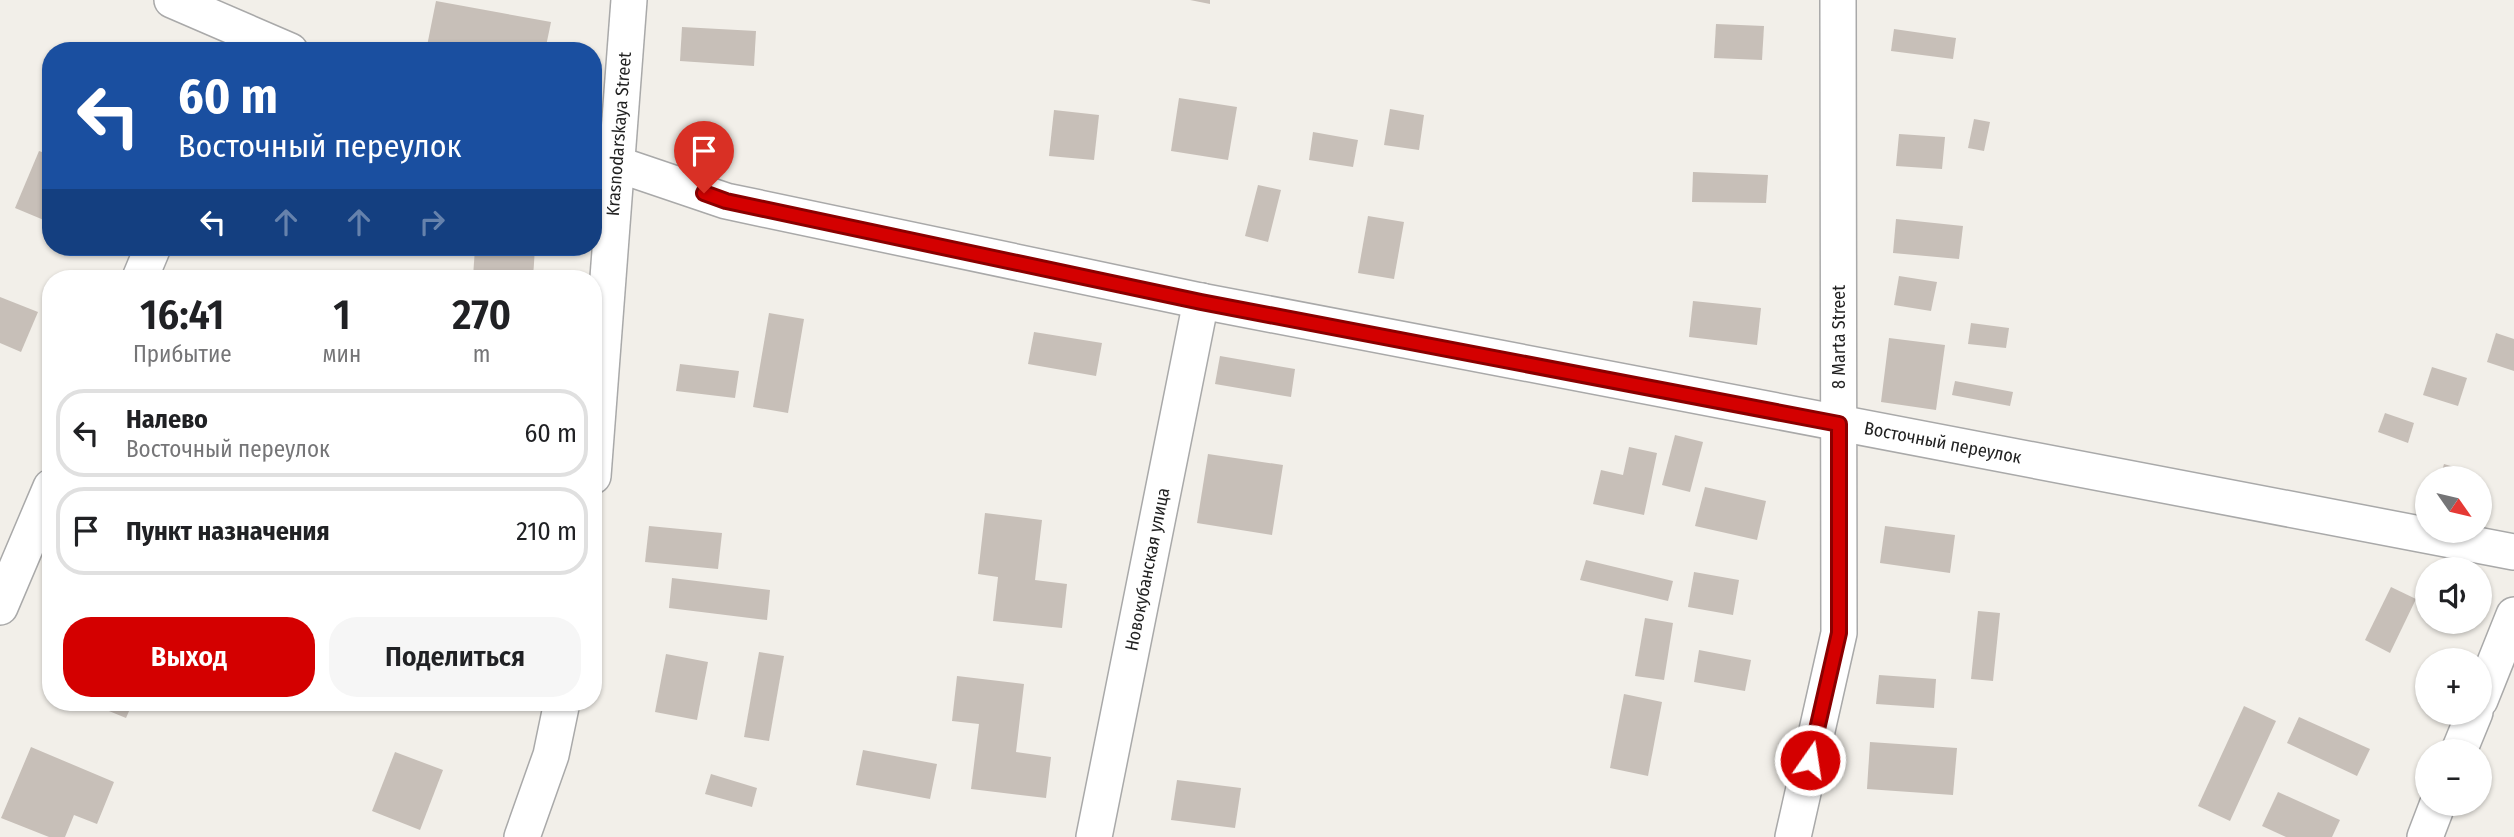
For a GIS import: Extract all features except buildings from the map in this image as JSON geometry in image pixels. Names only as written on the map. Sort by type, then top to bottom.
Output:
[{"type":"street","points":[[172,0],[265,42]]},
{"type":"street","name":"Krasnodarskaya Street","points":[[601,270],[606,160],[629,0]]},
{"type":"street","name":"8 Marta Street","points":[[1793,837],[1839,633],[1838,0]]},
{"type":"street","name":"Восточный переулок","points":[[606,160],[726,201],[1201,302],[2514,552]]},
{"type":"street","name":"Новокубанская улица","points":[[1094,837],[1201,302]]},
{"type":"street","points":[[0,607],[42,508]]},
{"type":"street","points":[[2492,670],[2514,615]]},
{"type":"street","points":[[522,837],[551,755],[560,711]]},
{"type":"street","points":[[2424,837],[2433,816]]},
{"type":"route","points":[[704,193],[726,201],[1201,302],[1839,424],[1839,633],[1810,760]]}]
